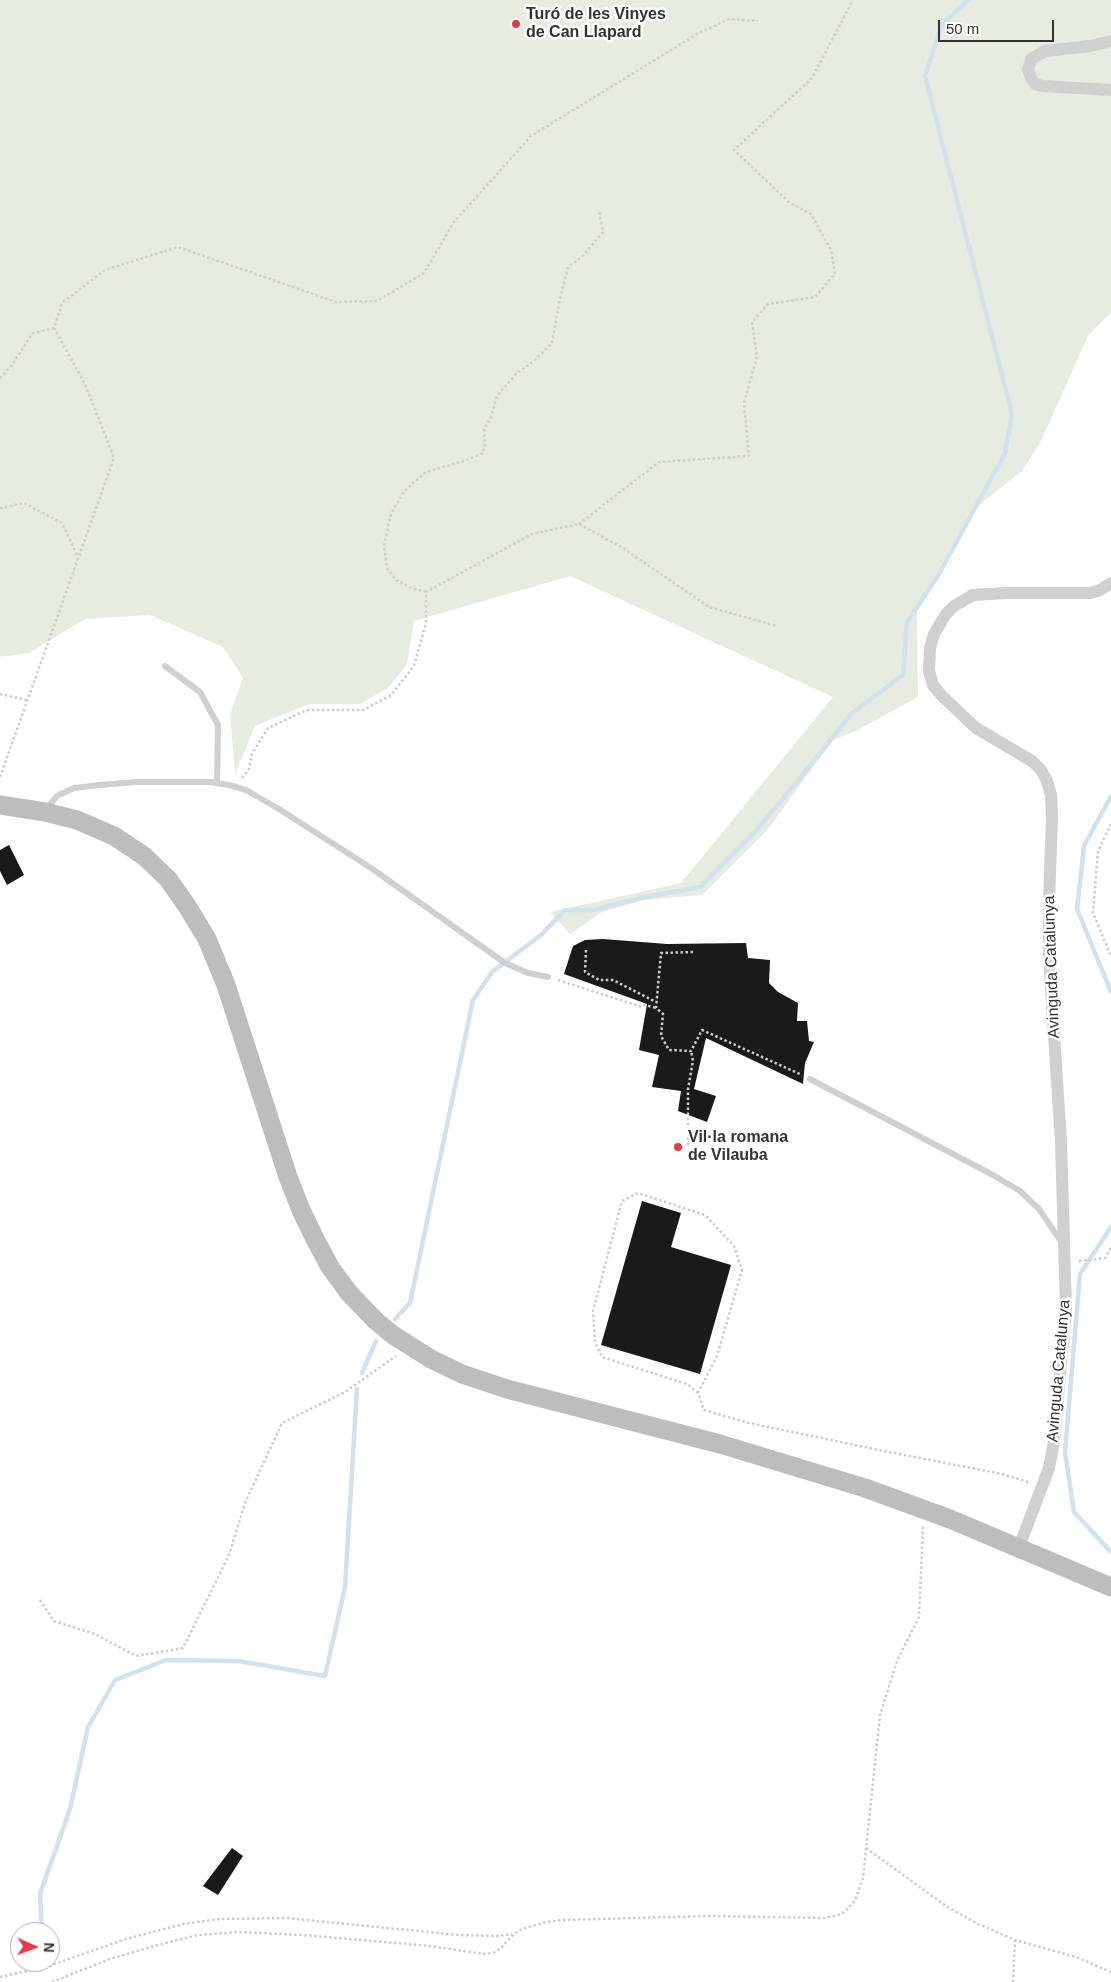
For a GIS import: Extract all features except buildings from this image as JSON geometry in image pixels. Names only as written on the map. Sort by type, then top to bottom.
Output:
[{"type":"street","points":[[1111,41],[1090,46],[1045,51],[1031,59],[1028,70],[1030,78],[1035,84],[1042,86],[1111,90]]},
{"type":"street","name":"Avinguda Catalunya","points":[[1019,1547],[1049,1468],[1054,1442],[1066,1309],[1061,1142],[1049,958],[1051,795],[1044,776],[1032,761],[976,728],[942,696],[933,685],[929,672],[930,648],[934,634],[946,614],[954,606],[973,596],[1006,593],[1091,593],[1111,583]]},
{"type":"street","points":[[0,806],[44,812],[78,820],[114,836],[144,856],[168,879],[207,939],[226,986],[288,1177],[315,1239],[330,1267],[349,1293],[376,1321],[410,1346],[450,1369],[507,1389],[720,1444],[812,1471],[927,1510],[1019,1547],[1111,1588]]},
{"type":"lane","points":[[164,666],[200,692],[218,725],[217,783]]},
{"type":"lane","points":[[44,812],[58,796],[74,788],[136,782],[217,783],[234,786],[246,790],[273,806],[371,868],[505,963],[528,973],[548,976]]},
{"type":"lane","points":[[810,1079],[992,1174],[1020,1191],[1039,1209],[1064,1246]]},
{"type":"path","points":[[599,211],[603,232],[582,257],[568,267],[552,343],[535,360],[516,374],[497,396],[492,417],[484,429],[485,445],[482,453],[464,461],[426,472],[404,491],[391,514],[384,546],[387,568],[396,580],[414,589],[426,592],[532,534],[579,524],[660,462],[749,456],[744,403],[757,357],[752,322],[768,304],[815,297],[835,274],[831,250],[811,214],[790,203],[734,150],[812,78],[853,0]]},
{"type":"path","points":[[0,777],[114,458],[85,384],[54,328],[62,303],[105,270],[178,247],[336,302],[377,301],[424,273],[454,222],[532,136],[697,34],[729,20],[758,21]]},
{"type":"path","points":[[0,378],[11,366],[33,333],[54,328]]},
{"type":"path","points":[[0,508],[24,503],[62,523],[78,557]]},
{"type":"path","points":[[579,524],[624,548],[708,607],[777,626]]},
{"type":"path","points":[[234,786],[249,769],[252,754],[268,728],[307,710],[363,710],[390,696],[414,666],[426,623],[426,592]]},
{"type":"path","points":[[0,694],[27,700]]},
{"type":"path","points":[[1111,824],[1098,851],[1093,913],[1111,956]]},
{"type":"path","points":[[586,950],[585,972],[599,980],[613,980],[656,1002]]},
{"type":"path","points":[[656,1008],[661,953],[693,952]]},
{"type":"path","points":[[548,976],[642,1008],[645,1005],[656,1008],[663,1014],[661,1036],[669,1050],[691,1051]]},
{"type":"path","points":[[688,1144],[688,1090],[693,1061],[691,1051],[702,1030],[810,1079]]},
{"type":"path","points":[[698,1393],[717,1356],[742,1270],[734,1246],[705,1215],[638,1193],[622,1201],[593,1311],[595,1342],[602,1357],[687,1384],[698,1393],[704,1410],[889,1452],[1002,1474],[1024,1480],[1041,1488]]},
{"type":"path","points":[[1065,1262],[1104,1258],[1111,1247]]},
{"type":"path","points":[[40,1600],[54,1621],[95,1634],[136,1656],[183,1648],[229,1555],[245,1503],[282,1423],[344,1392],[410,1346]]},
{"type":"path","points":[[52,1982],[110,1959],[158,1944],[198,1935],[239,1932],[302,1935],[430,1946],[484,1954],[493,1953],[500,1949],[514,1934],[522,1929],[546,1922],[583,1918],[834,1916],[842,1914],[855,1901],[863,1878],[880,1715],[897,1661],[919,1617],[923,1527],[927,1510]]},
{"type":"path","points":[[866,1848],[946,1906],[976,1923],[1015,1940],[1062,1952],[1111,1972]]},
{"type":"path","points":[[0,1977],[46,1967],[126,1939],[159,1930],[183,1924],[220,1919],[286,1918],[458,1935],[498,1936],[514,1934]]},
{"type":"path","points":[[1013,1982],[1015,1940]]},
{"type":"shaded area","points":[[0,0],[1111,0],[1111,312],[1088,336],[1041,441],[1022,471],[974,509],[933,579],[917,612],[918,697],[856,731],[833,740],[768,829],[702,895],[644,900],[602,912],[570,934],[550,912],[681,883],[833,697],[570,576],[414,621],[407,664],[388,688],[360,704],[309,704],[255,726],[235,774],[230,714],[243,678],[223,647],[150,615],[85,619],[29,653],[0,657]]},
{"type":"waterway","points":[[395,1319],[410,1303],[473,1000],[492,972],[541,935],[565,910],[593,910],[641,898],[700,887],[753,834],[851,714],[903,675],[907,622],[939,574],[1005,453],[1012,414],[925,76],[942,24],[968,0]]},
{"type":"waterway","points":[[1111,796],[1084,846],[1077,909],[1111,992]]},
{"type":"waterway","points":[[1111,1227],[1080,1274],[1065,1452],[1074,1512],[1111,1552]]},
{"type":"waterway","points":[[362,1373],[376,1341]]},
{"type":"waterway","points":[[41,1922],[40,1894],[70,1809],[88,1727],[115,1680],[166,1660],[239,1661],[325,1676],[345,1587],[357,1389]]},
{"type":"place","name":"Turó de les Vinyes de Can Llapard","points":[[516,24]]},
{"type":"place","name":"Vil·la romana de Vilauba","points":[[678,1147]]}]
